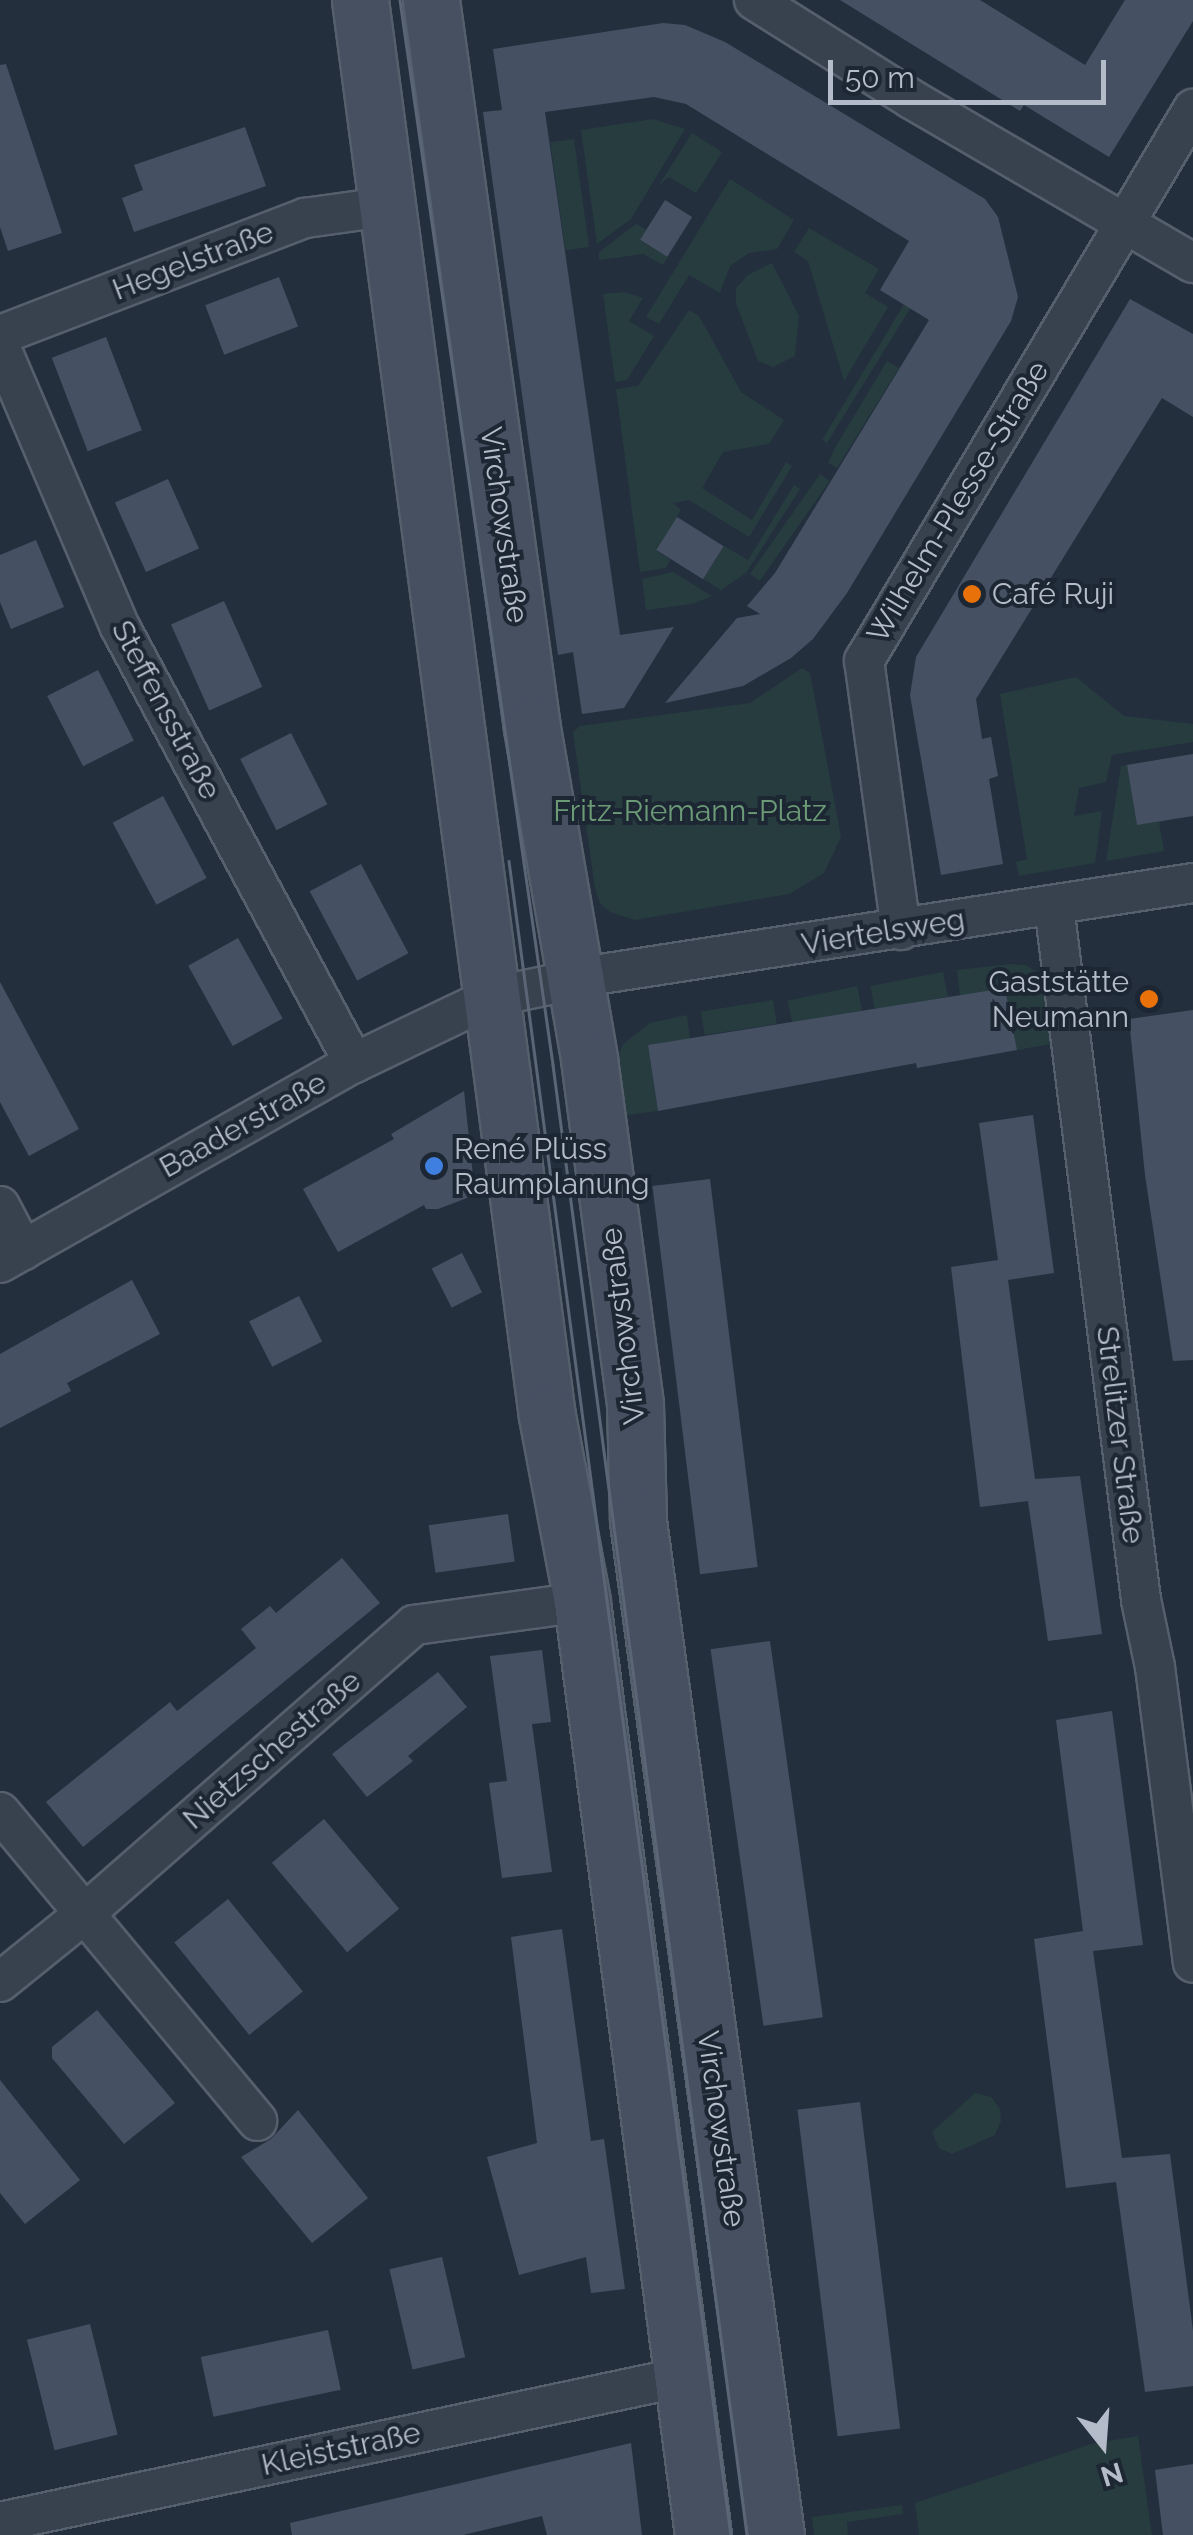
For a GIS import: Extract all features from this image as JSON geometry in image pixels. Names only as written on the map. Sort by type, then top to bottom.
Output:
[{"type":"main road","points":[[360,0],[391,206],[547,1416],[582,1602],[703,2535]]},
{"type":"main road","name":"Virchowstraße","points":[[431,0],[532,728],[589,1059],[635,1405],[638,1521],[776,2535]]},
{"type":"street","points":[[754,0],[911,99],[1193,263]]},
{"type":"street","name":"Wilhelm-Plesse-Straße","points":[[901,930],[864,661],[1193,109]]},
{"type":"street","name":"Hegelstraße","points":[[0,335],[305,218],[391,206]]},
{"type":"street","name":"Steffensstraße","points":[[0,346],[120,628],[354,1062]]},
{"type":"street","name":"Viertelsweg","points":[[492,996],[573,979],[1193,883]]},
{"type":"street","name":"Strelitzer Straße","points":[[1054,906],[1141,1600],[1154,1667],[1193,1963]]},
{"type":"street","name":"Baaderstraße","points":[[12,1256],[354,1062],[492,996]]},
{"type":"street","points":[[0,1206],[12,1256]]},
{"type":"street","name":"Nietzschestraße","points":[[0,1982],[83,1915],[414,1625],[582,1602]]},
{"type":"street","points":[[0,1812],[256,2120]]},
{"type":"street","name":"Kleiststraße","points":[[0,2522],[682,2377]]},
{"type":"green space","points":[[653,119],[685,129],[631,219],[597,244],[581,130]]},
{"type":"green space","points":[[692,133],[722,152],[704,181],[696,193],[669,177],[659,185]]},
{"type":"green space","points":[[574,139],[589,247],[565,250],[550,142]]},
{"type":"green space","points":[[730,179],[794,220],[777,249],[749,253],[730,266],[720,293],[689,275],[659,324],[646,317]]},
{"type":"green space","points":[[636,224],[647,230],[641,241],[668,257],[663,265],[643,254],[599,260],[599,252]]},
{"type":"green space","points":[[809,228],[879,269],[865,293],[888,307],[844,381],[808,261],[794,252]]},
{"type":"green space","points":[[772,263],[799,316],[795,356],[773,367],[758,361],[736,304],[736,288],[748,275]]},
{"type":"green space","points":[[915,286],[921,291],[827,443],[822,440]]},
{"type":"green space","points":[[624,292],[643,298],[629,321],[654,336],[627,380],[615,382],[603,294]]},
{"type":"green space","points":[[689,310],[699,316],[741,392],[784,420],[769,444],[723,452],[702,488],[752,520],[786,462],[792,466],[749,537],[689,500],[673,503],[681,510],[657,551],[670,560],[666,568],[640,572],[616,389],[638,386]]},
{"type":"green space","points":[[887,361],[899,368],[837,468],[828,463]]},
{"type":"green space","points":[[820,474],[830,481],[760,581],[750,574]]},
{"type":"green space","points":[[794,485],[800,489],[746,573],[721,590],[703,579],[724,546],[748,560]]},
{"type":"green space","points":[[673,572],[712,596],[692,604],[646,610],[642,579]]},
{"type":"green space","name":"Fritz-Riemann-Platz","points":[[802,668],[810,673],[841,837],[824,873],[789,894],[635,920],[610,912],[600,903],[595,888],[573,732],[580,726],[750,703]]},
{"type":"green space","points":[[1076,677],[1124,716],[1193,724],[1193,742],[1112,755],[1106,782],[1079,788],[1074,816],[1102,811],[1095,863],[1019,876],[1016,862],[1027,859],[1000,694]]},
{"type":"green space","points":[[1127,765],[1137,824],[1159,822],[1164,851],[1106,861],[1121,766]]},
{"type":"green space","points":[[1026,965],[1042,976],[1056,1043],[1017,1050],[1005,988],[960,996],[957,970]]},
{"type":"green space","points":[[943,972],[948,997],[875,1011],[870,986]]},
{"type":"green space","points":[[857,986],[862,1010],[793,1025],[788,1001]]},
{"type":"green space","points":[[773,1000],[777,1024],[705,1035],[701,1011]]},
{"type":"green space","points":[[687,1015],[690,1039],[648,1045],[658,1111],[627,1115],[619,1054],[623,1044],[650,1023]]},
{"type":"green space","points":[[975,2093],[991,2097],[1000,2109],[1001,2121],[995,2135],[952,2154],[939,2148],[932,2132]]},
{"type":"green space","points":[[1138,2436],[1152,2535],[919,2535],[915,2503],[1091,2444]]},
{"type":"green space","points":[[902,2505],[903,2514],[847,2522],[848,2535],[814,2535],[812,2517]]},
{"type":"building","points":[[840,0],[980,0],[1085,65],[1125,0],[1193,0],[1193,21],[1109,157],[1024,105],[1020,111]]},
{"type":"building","points":[[663,23],[685,25],[725,42],[985,199],[998,217],[1018,297],[1011,321],[847,593],[813,639],[791,658],[743,686],[665,703],[737,618],[760,614],[747,606],[775,573],[929,320],[880,290],[909,241],[686,104],[654,97],[545,112],[620,635],[674,627],[624,708],[582,714],[573,652],[558,655],[483,112],[502,110],[493,49]]},
{"type":"building","points":[[6,64],[62,233],[8,251],[0,227],[0,65]]},
{"type":"building","points":[[245,127],[266,186],[134,232],[122,198],[143,190],[134,165]]},
{"type":"building","points":[[665,200],[692,217],[667,257],[640,240]]},
{"type":"building","points":[[279,277],[298,326],[224,355],[205,305]]},
{"type":"building","points":[[1130,299],[1193,334],[1193,417],[1162,398],[976,699],[982,739],[991,737],[998,776],[989,779],[1003,864],[941,875],[910,695],[916,657]]},
{"type":"building","points":[[106,337],[142,430],[88,451],[52,358]]},
{"type":"building","points":[[168,479],[199,548],[146,572],[115,503]]},
{"type":"building","points":[[677,517],[724,546],[703,579],[656,550]]},
{"type":"building","points":[[36,540],[64,607],[11,629],[0,602],[0,555]]},
{"type":"building","points":[[224,601],[262,687],[209,710],[171,625]]},
{"type":"building","points":[[98,670],[134,740],[83,766],[47,696]]},
{"type":"building","points":[[291,733],[327,804],[277,830],[240,759]]},
{"type":"building","points":[[1193,754],[1193,816],[1137,825],[1127,765]]},
{"type":"building","points":[[163,796],[207,878],[156,905],[113,823]]},
{"type":"building","points":[[361,864],[408,953],[357,980],[310,891]]},
{"type":"building","points":[[238,938],[283,1018],[233,1046],[188,966]]},
{"type":"building","points":[[0,982],[79,1129],[29,1156],[0,1102]]},
{"type":"building","points":[[1005,988],[1017,1050],[917,1068],[916,1063],[658,1111],[648,1045]]},
{"type":"building","points":[[1193,1010],[1193,1360],[1173,1361],[1145,1175],[1129,1019]]},
{"type":"building","points":[[464,1091],[475,1195],[438,1209],[426,1209],[424,1205],[338,1252],[303,1189],[394,1139],[391,1134]]},
{"type":"building","points":[[1033,1115],[1054,1273],[1008,1280],[1035,1479],[1080,1476],[1102,1634],[1048,1641],[1028,1501],[980,1507],[951,1267],[998,1260],[979,1123]]},
{"type":"building","points":[[710,1179],[758,1567],[700,1574],[652,1186]]},
{"type":"building","points":[[462,1253],[482,1292],[452,1308],[432,1268]]},
{"type":"building","points":[[132,1280],[160,1334],[67,1383],[71,1391],[0,1428],[0,1354]]},
{"type":"building","points":[[299,1296],[322,1341],[272,1367],[249,1321]]},
{"type":"building","points":[[508,1514],[515,1562],[435,1573],[429,1525]]},
{"type":"building","points":[[342,1558],[380,1603],[83,1847],[46,1802],[170,1702],[177,1711],[256,1648],[241,1629],[270,1606],[276,1613]]},
{"type":"building","points":[[770,1641],[823,2017],[763,2026],[711,1649]]},
{"type":"building","points":[[542,1650],[551,1722],[532,1724],[552,1872],[502,1878],[489,1783],[507,1781],[490,1656]]},
{"type":"building","points":[[438,1672],[467,1707],[408,1756],[413,1761],[367,1797],[332,1754]]},
{"type":"building","points":[[1112,1711],[1143,1945],[1093,1951],[1122,2158],[1170,2154],[1193,2331],[1193,2386],[1145,2392],[1116,2182],[1066,2188],[1034,1939],[1083,1931],[1056,1720]]},
{"type":"building","points":[[324,1819],[399,1909],[347,1952],[272,1863]]},
{"type":"building","points":[[228,1899],[303,1991],[249,2035],[174,1942]]},
{"type":"building","points":[[562,1929],[591,2141],[604,2139],[625,2289],[591,2293],[586,2257],[519,2275],[487,2157],[537,2143],[511,1937]]},
{"type":"building","points":[[97,2010],[175,2103],[124,2144],[52,2058],[52,2047]]},
{"type":"building","points":[[0,2080],[80,2180],[25,2224],[0,2193]]},
{"type":"building","points":[[860,2102],[900,2429],[838,2436],[797,2110]]},
{"type":"building","points":[[298,2110],[368,2198],[312,2243],[241,2157],[271,2139]]},
{"type":"building","points":[[442,2257],[465,2357],[413,2370],[389,2269]]},
{"type":"building","points":[[90,2324],[118,2435],[55,2450],[27,2340]]},
{"type":"building","points":[[328,2330],[341,2390],[214,2417],[201,2357]]},
{"type":"building","points":[[631,2443],[642,2535],[547,2535],[542,2516],[463,2535],[292,2535],[290,2523]]},
{"type":"building","points":[[1193,2464],[1193,2535],[1163,2535],[1155,2470]]},
{"type":"tram line","points":[[400,0],[553,1065],[747,2535]]},
{"type":"tram line","points":[[509,861],[731,2535]]},
{"type":"place","name":"Café Ruji","points":[[972,594]]},
{"type":"place","name":"Gaststätte Neumann","points":[[1149,999]]},
{"type":"place","name":"René Plüss Raumplanung","points":[[434,1166]]}]
